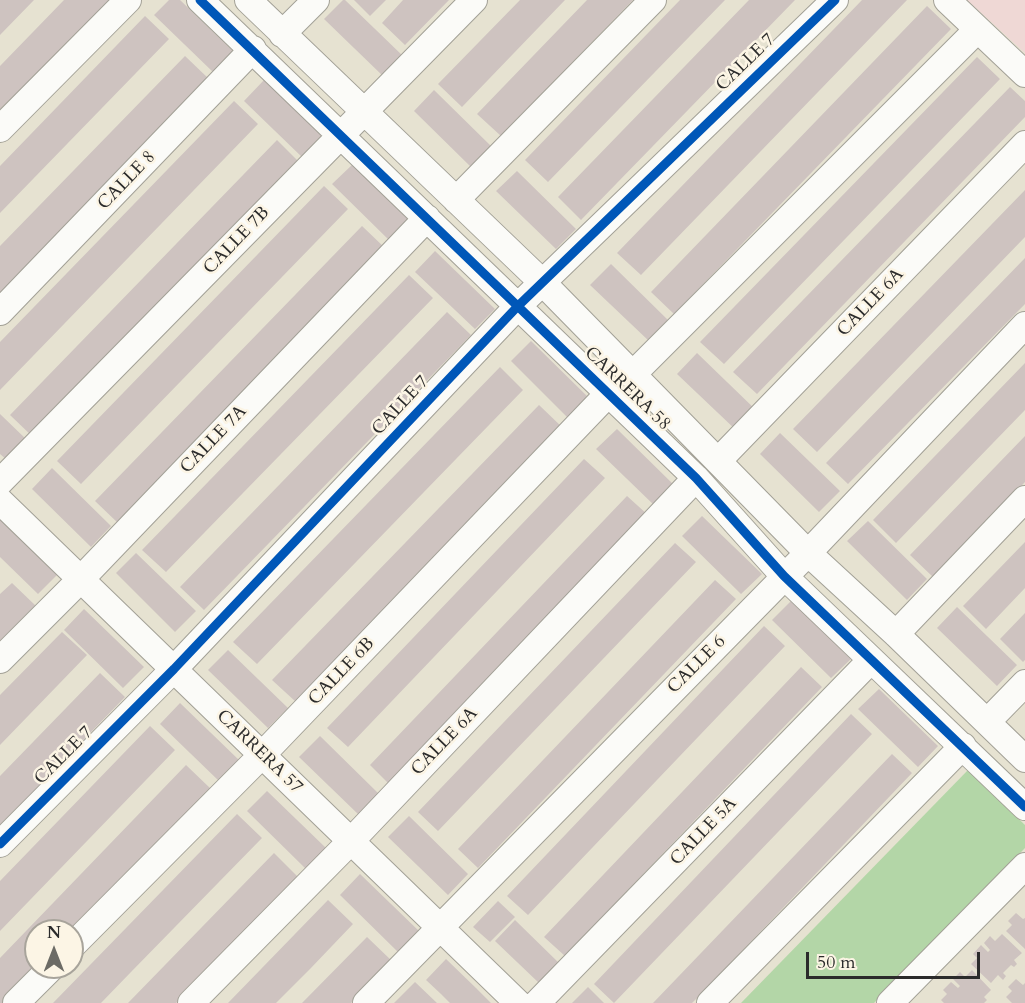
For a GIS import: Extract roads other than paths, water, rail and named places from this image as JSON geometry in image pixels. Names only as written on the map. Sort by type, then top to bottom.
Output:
[{"type":"street","points":[[0,129],[128,0]]},
{"type":"street","name":"CARRERA 58","points":[[200,0],[696,478],[784,576],[1025,807]]},
{"type":"street","name":"CARRERA 58","points":[[248,0],[543,283],[808,553],[896,634],[1025,759]]},
{"type":"street","points":[[282,34],[316,0]]},
{"type":"street","name":"CALLE 7B","points":[[0,482],[474,0]]},
{"type":"street","points":[[456,200],[653,0]]},
{"type":"street","name":"CALLE 7","points":[[0,844],[174,669],[518,306],[835,0]]},
{"type":"street","points":[[947,0],[1025,74]]},
{"type":"street","points":[[632,375],[977,30]]},
{"type":"street","name":"CALLE 8","points":[[0,312],[253,49]]},
{"type":"street","name":"CALLE 6A","points":[[717,461],[1025,144]]},
{"type":"street","name":"CALLE 7A","points":[[0,660],[81,579],[428,218]]},
{"type":"street","name":"CALLE 6","points":[[366,1003],[808,553],[1025,325]]},
{"type":"street","name":"CALLE 6B","points":[[84,934],[262,755],[608,393]]},
{"type":"street","name":"CALLE 6A","points":[[191,1003],[351,841],[696,478]]},
{"type":"street","points":[[896,634],[1025,499]]},
{"type":"street","name":"CARRERA 57","points":[[0,501],[518,1003]]},
{"type":"street","name":"CALLE 5A","points":[[537,1003],[871,660]]},
{"type":"street","points":[[987,722],[1025,683]]},
{"type":"street","points":[[710,1003],[963,746]]},
{"type":"street","points":[[890,1003],[1025,866]]},
{"type":"street","points":[[16,1003],[40,979]]}]
